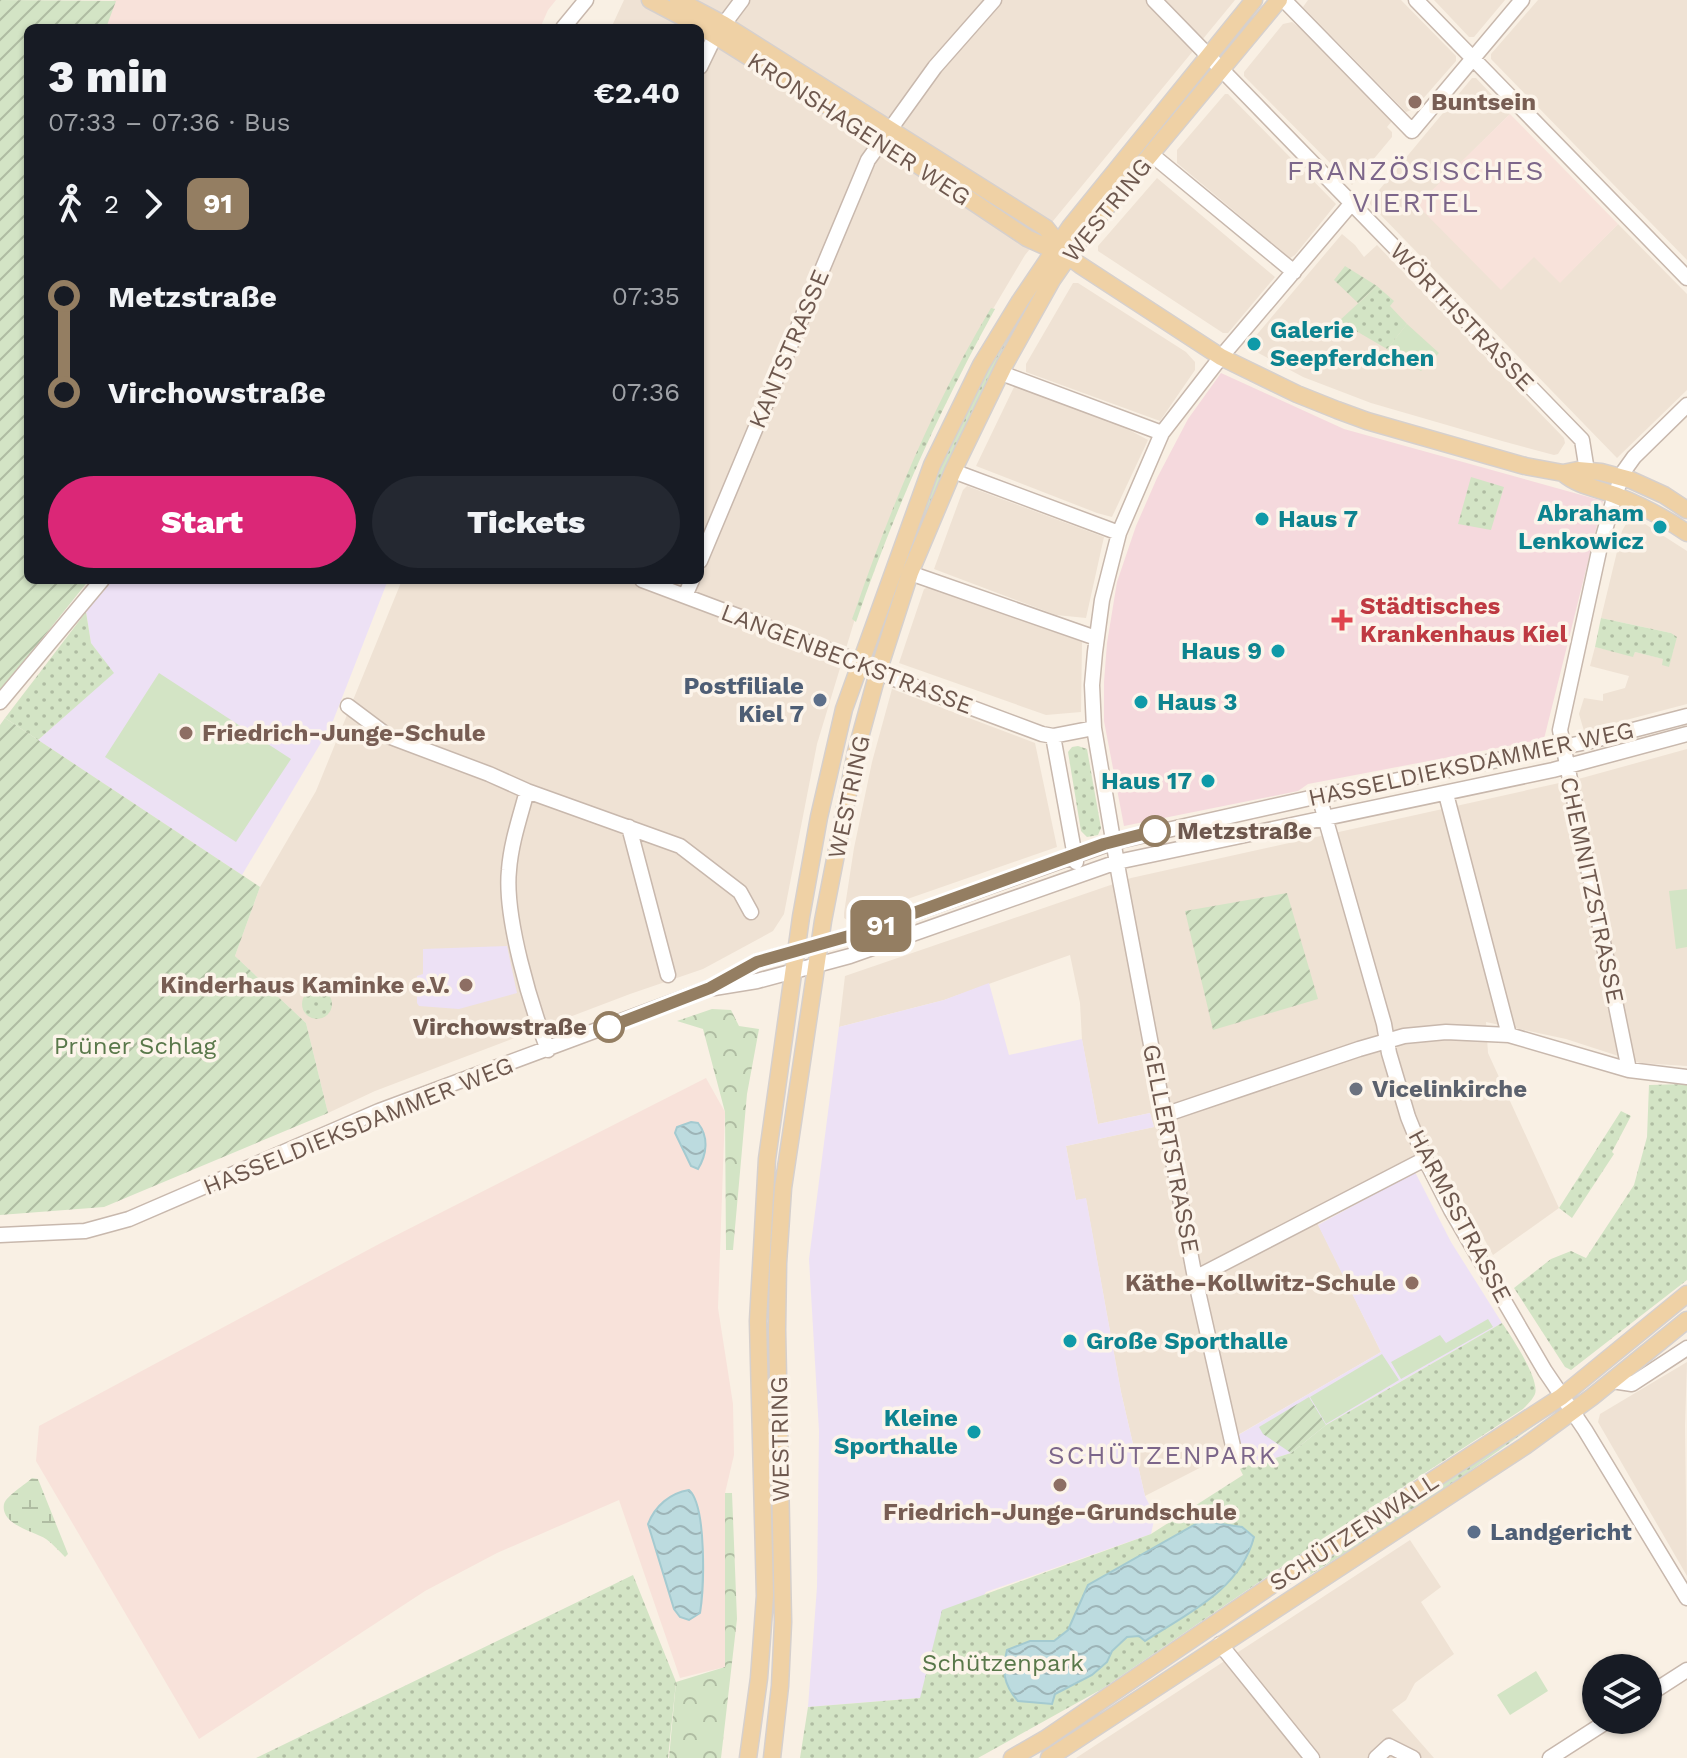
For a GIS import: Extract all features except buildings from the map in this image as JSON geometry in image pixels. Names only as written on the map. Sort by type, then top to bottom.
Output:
[{"type":"main road","name":"KRONSHAGENER WEG","points":[[650,0],[719,30]]},
{"type":"main road","name":"KRONSHAGENER WEG","points":[[678,0],[719,30],[886,134],[1046,228],[1059,250],[1221,357],[1297,394],[1367,421],[1503,461],[1563,473],[1587,471],[1622,477],[1651,488],[1687,510]]},
{"type":"main road","name":"WESTRING","points":[[748,1758],[759,1678],[765,1596],[759,1382],[760,1263],[767,1159],[792,972],[828,776],[844,709],[932,465],[981,365],[1059,250],[1208,55],[1254,0]]},
{"type":"main road","name":"WESTRING","points":[[772,1758],[780,1686],[784,1581],[777,1330],[778,1248],[783,1188],[815,966],[856,752],[878,672],[910,573],[953,471],[1059,250],[1151,154],[1281,0]]},
{"type":"main road","name":"KRONSHAGENER WEG","points":[[1563,473],[1575,483],[1615,495],[1655,513],[1687,533]]},
{"type":"main road","name":"SCHÜTZENWALL","points":[[1012,1758],[1561,1397],[1687,1294]]},
{"type":"main road","name":"SCHÜTZENWALL","points":[[1055,1757],[1220,1644],[1514,1453],[1571,1413],[1687,1320]]},
{"type":"street","points":[[566,24],[586,0]]},
{"type":"street","points":[[704,59],[719,30],[742,0]]},
{"type":"street","name":"KANTSTRASSE","points":[[704,551],[868,160],[935,67],[994,0]]},
{"type":"street","name":"WÖRTHSTRASSE","points":[[1154,0],[1582,440],[1587,471]]},
{"type":"street","points":[[1281,0],[1412,131],[1522,0]]},
{"type":"street","points":[[1416,0],[1687,278]]},
{"type":"street","points":[[1151,154],[1294,272]]},
{"type":"street","points":[[1114,842],[1094,728],[1092,685],[1102,600],[1119,533],[1162,433],[1221,357],[1351,204]]},
{"type":"street","points":[[1001,373],[1162,433]]},
{"type":"street","name":"CHEMNITZSTRASSE","points":[[1629,1070],[1560,730],[1599,551],[1622,477],[1634,457],[1687,405]]},
{"type":"street","points":[[953,471],[1119,533]]},
{"type":"street","points":[[910,573],[1096,638]]},
{"type":"street","points":[[0,702],[99,584]]},
{"type":"street","name":"LANGENBECKSTRASSE","points":[[653,584],[1053,736]]},
{"type":"street","points":[[685,596],[690,584]]},
{"type":"street","points":[[348,706],[388,736],[527,791],[680,846],[740,892],[751,912]]},
{"type":"street","name":"HASSELDIEKSDAMMER WEG","points":[[0,1235],[65,1233],[106,1227],[379,1111],[710,988],[749,965],[924,911],[1114,842],[1319,796],[1563,747],[1687,716]]},
{"type":"street","points":[[1079,873],[1053,736],[1094,728]]},
{"type":"street","name":"HASSELDIEKSDAMMER WEG","points":[[710,988],[736,986],[815,966],[1117,862],[1567,767],[1687,734]]},
{"type":"street","points":[[527,791],[514,841],[508,885],[516,939],[533,1007],[548,1050]]},
{"type":"street","points":[[1446,794],[1509,1035]]},
{"type":"street","name":"HARMSSTRASSE","points":[[1319,796],[1408,1117],[1425,1159],[1451,1210],[1561,1397],[1585,1430],[1687,1598]]},
{"type":"street","points":[[629,827],[668,975]]},
{"type":"street","name":"GELLERTSTRASSE","points":[[1114,842],[1195,1278],[1235,1455]]},
{"type":"street","points":[[1164,1115],[1404,1036],[1446,1032],[1509,1035],[1629,1070],[1687,1077]]},
{"type":"street","points":[[1195,1278],[1425,1159]]},
{"type":"street","name":"SCHÜTZENWALL","points":[[1612,1381],[1632,1384],[1687,1348]]},
{"type":"street","points":[[1220,1644],[1312,1758]]},
{"type":"street","points":[[1662,1686],[1687,1670]]},
{"type":"street","points":[[1550,1758],[1587,1734]]},
{"type":"street","points":[[1045,1739],[1055,1757]]},
{"type":"street","points":[[1376,1758],[1389,1746],[1413,1758]]},
{"type":"shaded area","points":[[114,0],[556,0],[542,24],[107,24]]},
{"type":"shaded area","points":[[624,0],[1235,0],[1025,255],[943,404],[874,562],[854,622],[817,744],[784,914],[773,931],[703,969],[375,1091],[328,1113],[306,1023],[235,956],[260,887],[316,791],[400,584],[704,584],[704,24],[613,24]]},
{"type":"shaded area","points":[[1308,0],[1401,0],[1456,56],[1456,61],[1414,109],[1406,112],[1303,7]]},
{"type":"shaded area","points":[[1434,0],[1505,0],[1474,37],[1469,37]]},
{"type":"shaded area","points":[[1538,0],[1687,0],[1687,260],[1491,59],[1491,54]]},
{"type":"shaded area","points":[[1292,22],[1308,34],[1392,121],[1387,127],[1392,137],[1352,185],[1244,76],[1244,72],[1283,24]]},
{"type":"shaded area","points":[[1472,78],[1476,78],[1510,114],[1417,206],[1571,271],[1618,224],[1687,294],[1687,390],[1617,458],[1370,204]]},
{"type":"shaded area","points":[[1225,94],[1336,204],[1290,258],[1177,163],[1177,150]]},
{"type":"shaded area","points":[[1510,114],[1618,224],[1560,283],[1534,257],[1501,290],[1417,205]]},
{"type":"shaded area","points":[[1157,178],[1275,277],[1228,333],[1223,333],[1098,251],[1098,246]]},
{"type":"shaded area","points":[[1342,234],[1364,257],[1377,245],[1564,438],[1565,443],[1558,454],[1371,403],[1303,377],[1249,348],[1248,345]]},
{"type":"shaded area","points":[[1073,283],[1078,283],[1186,352],[1195,362],[1195,370],[1160,421],[1026,372],[1026,364]]},
{"type":"shaded area","name":"Städtisches Krankenhaus Kiel","points":[[1221,373],[1344,429],[1603,501],[1544,739],[1308,784],[1298,791],[1124,826],[1104,721],[1107,643],[1117,582],[1157,478],[1188,419]]},
{"type":"shaded area","points":[[1015,385],[1120,425],[1148,440],[1112,517],[976,466]]},
{"type":"shaded area","points":[[967,486],[1104,537],[1086,618],[1056,615],[934,569]]},
{"type":"shaded area","points":[[1631,515],[1687,551],[1687,704],[1584,731],[1579,714],[1584,698],[1603,701],[1603,694],[1625,688],[1629,676],[1590,666],[1595,647],[1664,659],[1668,667],[1674,648],[1671,633],[1601,618],[1622,531]]},
{"type":"shaded area","name":"Friedrich-Junge-Schule","points":[[110,584],[386,584],[331,726],[242,875],[38,740],[113,673],[91,643],[86,612]]},
{"type":"shaded area","points":[[931,586],[1082,642],[1081,712],[1046,715],[899,663],[924,589]]},
{"type":"shaded area","points":[[892,689],[1035,743],[1057,847],[847,920],[844,913],[854,848],[872,762]]},
{"type":"shaded area","points":[[1687,749],[1687,1066],[1640,1063],[1566,1039],[1486,1022],[1488,1053],[1559,1208],[1493,1255],[1435,1150],[1311,1210],[1381,1352],[1236,1436],[1221,1457],[1145,1496],[1121,1392],[1086,1199],[1076,1200],[1066,1146],[1154,1127],[1150,1113],[1098,1124],[1070,955],[944,1000],[839,1027],[845,976],[1131,878],[1582,778]]},
{"type":"shaded area","name":"Kinderhaus Kaminke e.V.","points":[[507,946],[517,993],[459,1009],[419,1006],[417,1003],[417,976],[423,974],[423,949]]},
{"type":"shaded area","points":[[989,983],[1009,1055],[1082,1039],[1098,1124],[1150,1113],[1154,1127],[1066,1146],[1076,1200],[1086,1198],[1121,1392],[1145,1496],[1155,1516],[1151,1534],[986,1592],[920,1698],[808,1707],[817,1587],[819,1431],[809,1259],[839,1027],[944,1000]]},
{"type":"shaded area","points":[[706,1078],[725,1112],[718,1308],[733,1404],[734,1455],[725,1493],[725,1667],[680,1678],[619,1500],[497,1553],[425,1591],[199,1739],[36,1461],[39,1426],[379,1244]]},
{"type":"shaded area","name":"Käthe-Kollwitz-Schule","points":[[1415,1172],[1451,1242],[1502,1323],[1326,1425],[1291,1453],[1251,1466],[1235,1437],[1381,1352],[1318,1225]]},
{"type":"shaded area","points":[[1687,1362],[1687,1576],[1598,1422],[1600,1414]]},
{"type":"shaded area","points":[[1410,1540],[1441,1587],[1421,1602],[1454,1654],[1415,1683],[1406,1700],[1392,1710],[1434,1758],[1076,1758]]},
{"type":"green space","points":[[0,0],[116,1],[107,24],[24,24],[24,584],[86,584],[0,691]]},
{"type":"green space","points":[[1345,266],[1377,286],[1358,303],[1334,280]]},
{"type":"green space","points":[[1377,286],[1394,301],[1390,306],[1407,324],[1387,349],[1339,321]]},
{"type":"green space","points":[[1027,303],[947,472],[879,651],[874,650],[903,559],[937,470],[978,385]]},
{"type":"green space","points":[[991,308],[995,309],[936,424],[901,502],[856,622],[852,619],[915,456]]},
{"type":"green space","points":[[1407,324],[1439,353],[1421,371],[1387,349]]},
{"type":"green space","points":[[1471,477],[1504,487],[1491,530],[1458,524]]},
{"type":"green space","points":[[86,612],[91,643],[114,673],[38,740],[5,718]]},
{"type":"green space","points":[[1601,618],[1671,633],[1677,637],[1669,667],[1662,665],[1663,659],[1635,652],[1633,657],[1595,647]]},
{"type":"green space","points":[[159,673],[291,759],[236,842],[105,757]]},
{"type":"green space","name":"Prüner Schlag","points":[[5,718],[260,887],[235,956],[306,1023],[328,1113],[104,1207],[0,1215],[0,725]]},
{"type":"green space","points":[[1078,746],[1087,749],[1101,828],[1098,835],[1087,837],[1081,831],[1068,752]]},
{"type":"green space","points":[[1687,889],[1687,947],[1676,949],[1669,891]]},
{"type":"green space","points":[[1287,893],[1318,999],[1213,1030],[1185,911]]},
{"type":"green space","points":[[317,989],[328,993],[332,1004],[328,1015],[317,1019],[306,1015],[302,1004],[306,993]]},
{"type":"green space","points":[[712,1009],[731,1010],[739,1026],[759,1029],[747,1094],[733,1250],[726,1250],[725,1112],[703,1029],[677,1021]]},
{"type":"green space","points":[[1687,1084],[1687,1280],[1571,1370],[1565,1367],[1514,1288],[1551,1259],[1571,1251],[1586,1258],[1634,1185],[1647,1137],[1649,1085]]},
{"type":"green space","points":[[1621,1111],[1631,1116],[1612,1152],[1614,1154],[1572,1218],[1559,1208]]},
{"type":"green space","points":[[1488,1319],[1493,1327],[1401,1379],[1391,1362],[1440,1335],[1446,1343]]},
{"type":"green space","name":"Schützenpark","points":[[1502,1323],[1533,1378],[1535,1394],[1523,1409],[1284,1565],[1102,1689],[978,1758],[800,1758],[808,1707],[920,1698],[942,1610],[1151,1534],[1243,1475],[1240,1469],[1291,1453],[1326,1425]]},
{"type":"green space","points":[[1382,1354],[1399,1380],[1326,1424],[1310,1397]]},
{"type":"green space","points":[[1309,1397],[1326,1425],[1291,1453],[1263,1434],[1259,1427]]},
{"type":"green space","points":[[1540,1417],[1542,1420],[1419,1507],[1308,1576],[1305,1572],[1454,1477]]},
{"type":"green space","points":[[32,1478],[38,1479],[68,1554],[65,1557],[46,1539],[12,1522],[4,1511],[9,1497]]},
{"type":"green space","points":[[725,1493],[732,1493],[737,1619],[721,1758],[669,1758],[676,1682],[725,1667]]},
{"type":"green space","points":[[633,1575],[676,1682],[668,1758],[256,1758]]},
{"type":"green space","points":[[1536,1671],[1548,1691],[1510,1715],[1497,1695]]},
{"type":"water","points":[[698,1123],[702,1128],[705,1140],[705,1152],[698,1169],[691,1166],[675,1133],[677,1127]]},
{"type":"water","points":[[689,1490],[699,1513],[703,1568],[700,1613],[689,1620],[680,1617],[674,1609],[648,1524],[664,1501]]},
{"type":"water","points":[[1201,1521],[1242,1527],[1254,1537],[1247,1556],[1225,1586],[1195,1610],[1145,1641],[1139,1636],[1127,1637],[1092,1675],[1055,1694],[1052,1704],[1018,1701],[1005,1677],[1007,1650],[1030,1641],[1054,1641],[1068,1630],[1088,1585]]},
{"type":"bus line","name":"91","points":[[609,1027],[710,988],[757,962],[856,934],[1104,844],[1155,831]]},
{"type":"place","name":"Buntsein","points":[[1415,102]]},
{"type":"place","name":"Galerie Seepferdchen","points":[[1254,344]]},
{"type":"place","name":"Haus 7","points":[[1262,519]]},
{"type":"place","name":"Abraham Lenkowicz","points":[[1660,527]]},
{"type":"place","name":"Städtisches Krankenhaus Kiel","points":[[1342,620]]},
{"type":"place","name":"Haus 9","points":[[1278,651]]},
{"type":"place","name":"Postfiliale Kiel 7","points":[[820,700]]},
{"type":"place","name":"Haus 3","points":[[1141,702]]},
{"type":"place","name":"Friedrich-Junge-Schule","points":[[186,733]]},
{"type":"place","name":"Haus 17","points":[[1208,781]]},
{"type":"place","name":"Metzstraße","points":[[1155,831]]},
{"type":"place","name":"Kinderhaus Kaminke e.V.","points":[[466,985]]},
{"type":"place","name":"Virchowstraße","points":[[609,1027]]},
{"type":"place","name":"Vicelinkirche","points":[[1356,1089]]},
{"type":"place","name":"Käthe-Kollwitz-Schule","points":[[1412,1283]]},
{"type":"place","name":"Große Sporthalle","points":[[1070,1341]]},
{"type":"place","name":"Kleine Sporthalle","points":[[974,1432]]},
{"type":"place","name":"Friedrich-Junge-Grundschule","points":[[1060,1485]]},
{"type":"place","name":"Landgericht","points":[[1474,1532]]},
{"type":"district","name":"FRANZÖSISCHES VIERTEL","points":[[1416,186]]},
{"type":"district","name":"SCHÜTZENPARK","points":[[1163,1455]]}]
